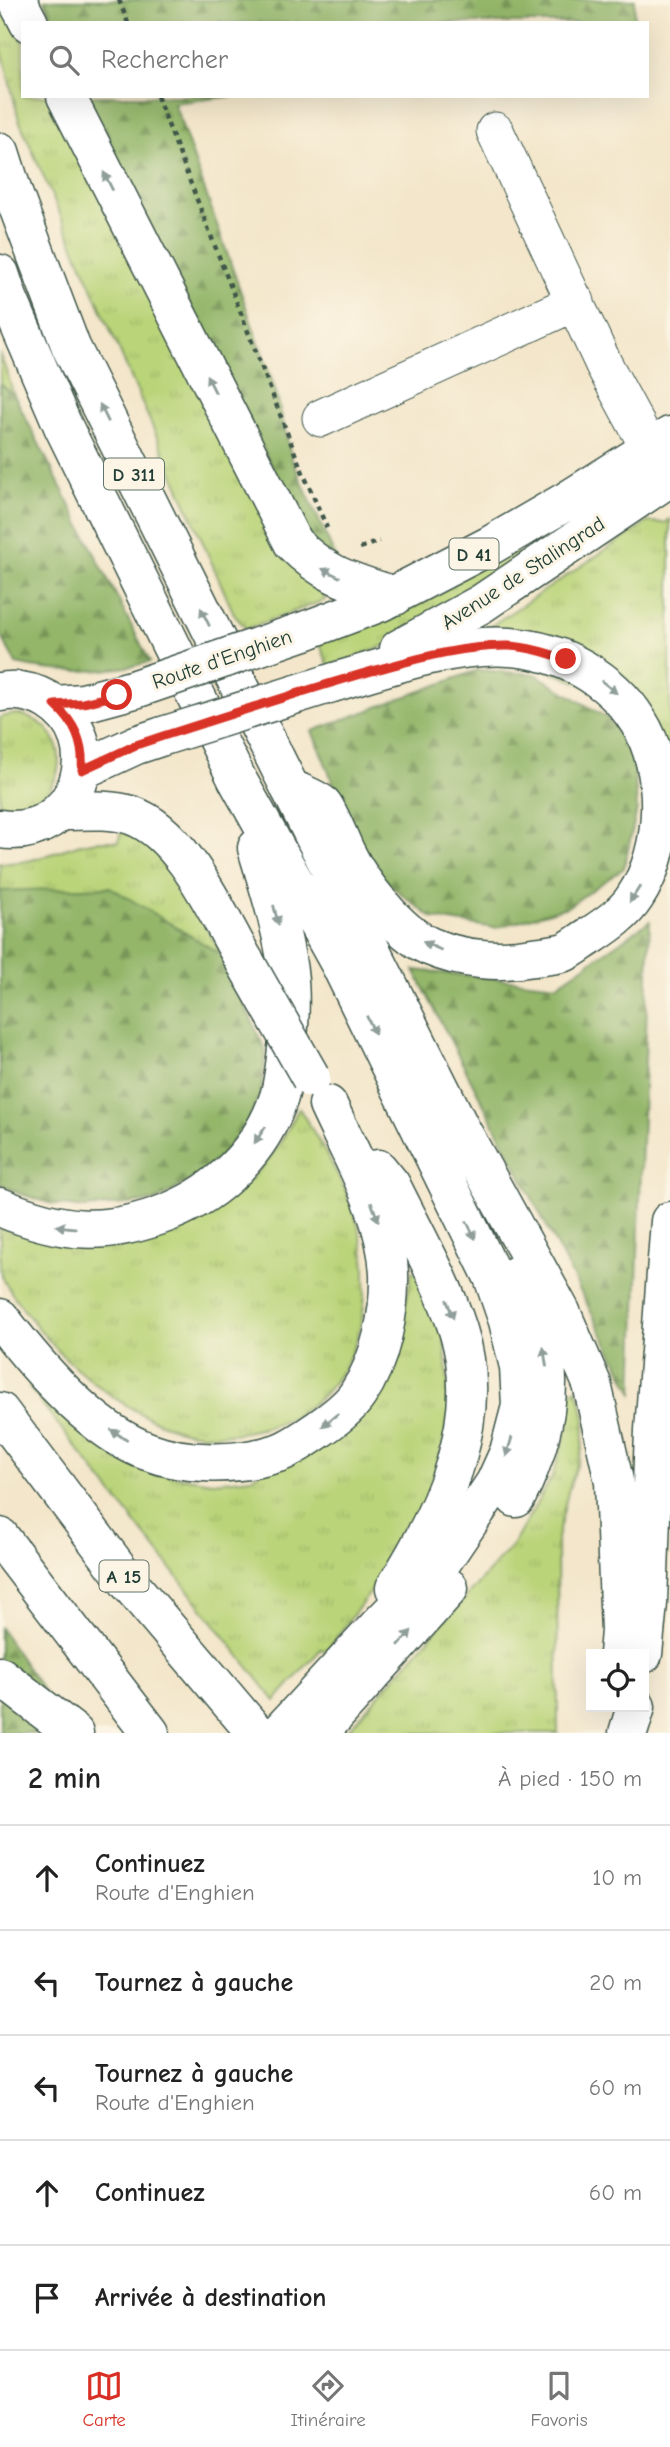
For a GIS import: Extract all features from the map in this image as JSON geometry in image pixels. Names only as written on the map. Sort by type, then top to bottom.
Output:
[{"type":"main road","points":[[17,0],[28,21]]},
{"type":"main road","points":[[67,98],[293,543],[307,558],[329,573],[395,596]]},
{"type":"main road","name":"D 311","points":[[0,152],[71,347],[290,788]]},
{"type":"main road","points":[[0,274],[63,426],[237,779],[340,964],[493,1277],[508,1321],[519,1367],[521,1406],[509,1452],[495,1483],[443,1560],[385,1619],[319,1733]]},
{"type":"main road","name":"Avenue de Stalingrad","points":[[307,630],[395,596],[565,502],[665,459]]},
{"type":"main road","name":"Avenue de Stalingrad","points":[[335,682],[447,625],[481,604],[665,459]]},
{"type":"main road","name":"Route d'Enghien","points":[[55,705],[83,703],[135,689],[307,630]]},
{"type":"main road","points":[[82,770],[136,745],[335,682],[412,660],[475,648],[508,646],[537,650],[575,665],[621,697],[640,722],[654,757],[660,828],[653,862],[635,898],[609,924],[564,952],[493,961],[456,955],[428,946],[401,927],[349,859],[323,806],[290,788]]},
{"type":"main road","points":[[0,692],[25,692],[41,696],[55,705],[75,729],[82,749],[82,770],[75,793],[60,811],[51,819],[30,828],[0,829]]},
{"type":"main road","points":[[0,1207],[52,1226],[92,1230],[144,1222],[190,1203],[218,1184],[245,1158],[268,1123],[279,1096],[287,1049],[290,1012],[288,972],[272,897],[237,779]]},
{"type":"main road","points":[[290,788],[459,1126],[561,1312],[592,1384],[614,1481],[618,1649]]},
{"type":"main road","points":[[0,1318],[42,1371],[83,1409],[124,1439],[146,1451],[180,1460],[213,1463],[279,1453],[332,1420],[357,1396],[379,1348],[386,1312],[389,1273],[378,1215],[319,1091],[187,861],[155,827],[130,815],[106,810],[60,811]]},
{"type":"main road","points":[[319,1091],[391,1185],[446,1297],[459,1333],[466,1369],[465,1415],[448,1488],[425,1538],[393,1590],[385,1619]]},
{"type":"main road","points":[[279,1733],[349,1679],[465,1571],[511,1508],[543,1431],[547,1407],[547,1371],[541,1335],[459,1126]]},
{"type":"main road","points":[[643,1649],[648,1603],[654,1430],[670,1221]]},
{"type":"main road","name":"A 15","points":[[0,1412],[129,1583],[256,1733]]},
{"type":"main road","points":[[0,1537],[150,1733]]},
{"type":"main road","points":[[0,1676],[74,1733]]},
{"type":"main road","points":[[623,1712],[628,1733]]},
{"type":"main road","points":[[628,1733],[634,1712]]},
{"type":"lane","points":[[495,131],[604,365],[665,459]]},
{"type":"lane","points":[[321,418],[576,302]]},
{"type":"path","points":[[119,0],[127,21]]},
{"type":"path","points":[[158,98],[298,461],[330,535]]},
{"type":"green space","points":[[0,0],[21,38],[21,98],[52,98],[321,582],[325,600],[246,629],[234,614],[19,120],[0,42]]},
{"type":"green space","points":[[44,0],[635,0],[634,21],[53,21]]},
{"type":"green space","points":[[85,98],[217,98],[174,103],[276,392],[292,460],[339,565],[314,550]]},
{"type":"green space","points":[[0,353],[14,395],[0,384]]},
{"type":"green space","points":[[0,384],[14,395],[150,662],[83,671],[16,664],[0,633]]},
{"type":"green space","points":[[670,519],[670,766],[645,710],[471,639],[648,522],[665,523]]},
{"type":"green space","points":[[513,547],[519,555],[511,562],[384,646],[329,667],[319,642]]},
{"type":"green space","points":[[478,670],[535,674],[607,718],[633,752],[637,809],[624,868],[567,907],[495,928],[432,918],[379,876],[352,828],[312,731]]},
{"type":"green space","points":[[15,714],[37,721],[51,735],[58,751],[58,769],[52,785],[40,798],[22,805],[0,804],[0,717]]},
{"type":"green space","points":[[121,831],[161,851],[222,955],[19,891],[0,891],[0,863],[32,860],[87,843],[118,842]]},
{"type":"green space","points":[[110,887],[222,955],[266,1052],[261,1092],[248,1121],[223,1153],[200,1175],[155,1201],[86,1208],[52,1204],[0,1184],[0,891]]},
{"type":"green space","points":[[650,921],[633,1393],[414,970],[557,985]]},
{"type":"green space","points":[[299,1108],[340,1179],[361,1236],[365,1288],[362,1317],[355,1344],[343,1369],[327,1391],[306,1409],[280,1422],[250,1431],[222,1435],[195,1433],[177,1429],[146,1416],[101,1388],[74,1366],[27,1314],[0,1270],[0,1228],[55,1243],[96,1249],[132,1245],[174,1231],[213,1210],[247,1183],[273,1154]]},
{"type":"green space","points":[[412,1271],[420,1275],[444,1337],[450,1411],[432,1492],[387,1570],[326,1651],[321,1649],[275,1701],[28,1386],[108,1448],[169,1475],[212,1482],[252,1478],[397,1350]]},
{"type":"green space","points":[[577,1389],[585,1418],[582,1450],[557,1538],[558,1733],[345,1733],[514,1543],[553,1475],[569,1422],[570,1392]]},
{"type":"green space","points":[[0,1628],[72,1733],[0,1733]]},
{"type":"route","points":[[117,695],[83,703],[55,705],[75,729],[82,749],[82,770],[136,745],[412,660],[475,648],[508,646],[537,650],[566,659]]}]
